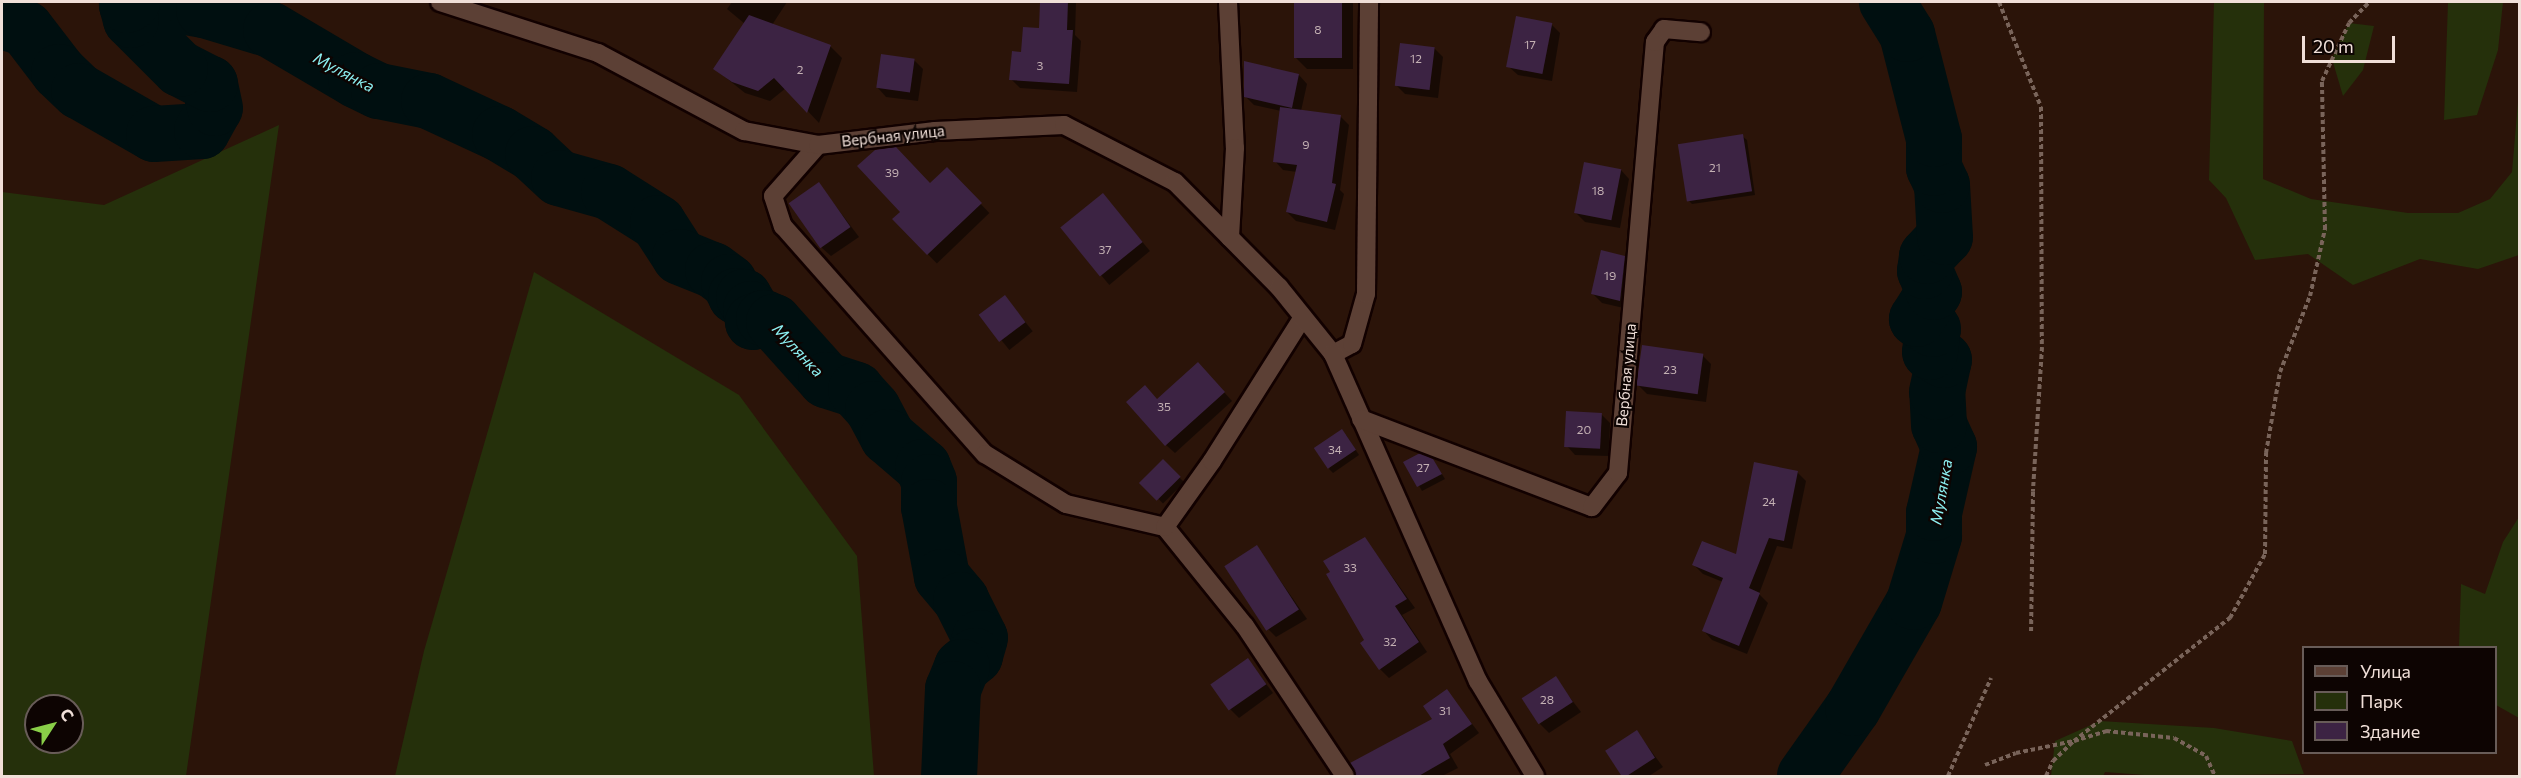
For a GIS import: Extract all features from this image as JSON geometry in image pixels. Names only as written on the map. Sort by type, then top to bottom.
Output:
[{"type":"street","name":"Вербная улица","points":[[440,2],[598,53],[744,130],[818,145],[934,131],[1064,125],[1174,182],[1230,238],[1333,354],[1478,681],[1535,777]]},
{"type":"street","points":[[1228,2],[1234,148],[1230,238]]},
{"type":"street","points":[[1333,354],[1352,345],[1366,294],[1369,2]]},
{"type":"street","name":"Вербная улица","points":[[1361,419],[1592,507],[1618,473],[1655,42],[1664,29],[1701,32]]},
{"type":"street","points":[[818,145],[773,196],[783,226],[985,454],[1066,504],[1165,527],[1245,626],[1345,777]]},
{"type":"street","points":[[1165,527],[1212,461],[1303,318]]},
{"type":"path","points":[[1999,2],[2041,107],[2042,347],[2032,492],[2031,632]]},
{"type":"path","points":[[2046,777],[2053,761],[2074,741],[2230,618],[2265,554],[2266,453],[2280,372],[2310,296],[2325,229],[2322,81],[2349,23],[2369,2]]},
{"type":"path","points":[[1948,777],[1991,678]]},
{"type":"path","points":[[1985,765],[2016,753],[2074,741],[2106,731],[2174,738],[2206,756],[2215,777]]},
{"type":"green space","points":[[2214,2],[2264,2],[2263,179],[2311,199],[2408,213],[2458,213],[2490,199],[2512,172],[2519,90],[2519,255],[2478,269],[2420,259],[2353,285],[2308,254],[2255,260],[2226,198],[2209,180]]},
{"type":"green space","points":[[2448,2],[2503,2],[2498,50],[2477,115],[2444,120]]},
{"type":"green space","points":[[2349,23],[2374,26],[2363,70],[2343,96],[2332,59]]},
{"type":"green space","points":[[279,125],[186,776],[2,776],[2,192],[104,205]]},
{"type":"green space","points":[[534,272],[739,395],[857,556],[874,776],[395,776],[424,651]]},
{"type":"green space","points":[[2519,517],[2519,718],[2497,706],[2497,646],[2459,646],[2461,584],[2485,594],[2503,542]]},
{"type":"green space","points":[[2100,721],[2214,728],[2292,741],[2304,774],[2157,776],[2105,772],[2103,776],[2051,776],[2055,741]]},
{"type":"building","points":[[1040,2],[1068,2],[1067,30],[1073,30],[1069,84],[1009,80],[1012,51],[1021,52],[1023,27],[1039,28]]},
{"type":"building","points":[[1294,2],[1342,2],[1342,58],[1294,58]]},
{"type":"building","points":[[749,15],[831,45],[807,113],[774,78],[758,91],[732,82],[713,69]]},
{"type":"building","points":[[1516,16],[1552,23],[1542,74],[1506,67]]},
{"type":"building","points":[[1400,43],[1435,47],[1429,90],[1395,86]]},
{"type":"building","points":[[881,54],[915,59],[910,92],[876,88]]},
{"type":"building","points":[[1244,61],[1299,74],[1292,108],[1244,97]]},
{"type":"building","points":[[1280,107],[1341,115],[1332,183],[1336,184],[1327,222],[1286,212],[1297,165],[1273,162]]},
{"type":"building","points":[[1743,134],[1752,191],[1687,202],[1678,144]]},
{"type":"building","points":[[896,147],[930,183],[947,167],[982,203],[927,255],[892,219],[900,212],[857,166],[875,150]]},
{"type":"building","points":[[1584,162],[1621,169],[1611,220],[1574,213]]},
{"type":"building","points":[[819,182],[851,227],[820,248],[789,203]]},
{"type":"building","points":[[1103,193],[1143,242],[1100,277],[1060,228]]},
{"type":"building","points":[[1601,250],[1625,256],[1620,301],[1591,294]]},
{"type":"building","points":[[1005,295],[1025,322],[999,342],[979,315]]},
{"type":"building","points":[[1642,345],[1703,354],[1698,394],[1636,386]]},
{"type":"building","points":[[1198,362],[1225,392],[1165,446],[1126,402],[1145,385],[1157,399]]},
{"type":"building","points":[[1566,411],[1602,413],[1600,449],[1564,447]]},
{"type":"building","points":[[1342,429],[1356,450],[1328,469],[1314,448]]},
{"type":"building","points":[[1420,453],[1433,459],[1442,474],[1417,487],[1403,462]]},
{"type":"building","points":[[1163,459],[1181,477],[1157,501],[1139,483]]},
{"type":"building","points":[[1754,462],[1798,471],[1784,541],[1769,538],[1749,588],[1760,593],[1739,646],[1702,631],[1723,578],[1692,565],[1702,541],[1736,554]]},
{"type":"building","points":[[1365,537],[1407,599],[1395,606],[1419,642],[1379,670],[1360,643],[1364,640],[1326,574],[1330,572],[1323,561]]},
{"type":"building","points":[[1257,545],[1299,610],[1266,631],[1224,566]]},
{"type":"building","points":[[1248,658],[1266,684],[1229,711],[1210,684]]},
{"type":"building","points":[[1556,676],[1573,702],[1538,724],[1522,698]]},
{"type":"building","points":[[1447,689],[1472,724],[1443,744],[1450,758],[1417,777],[1356,777],[1350,763],[1432,719],[1423,706]]},
{"type":"building","points":[[1637,730],[1655,758],[1627,776],[1622,776],[1605,751]]},
{"type":"waterway","name":"Мулянка","points":[[2,21],[26,29],[59,72],[79,91],[154,134],[202,131],[215,108],[210,84],[180,69],[131,20],[127,5],[132,2]]},
{"type":"waterway","name":"Мулянка","points":[[157,2],[204,10],[271,30],[379,91],[429,101],[500,134],[533,154],[559,178],[609,192],[658,223],[680,257],[713,270],[729,282],[736,296],[744,297],[751,309],[753,322],[764,318],[774,322],[826,380],[856,390],[873,409],[888,437],[923,467],[929,482],[929,507],[942,577],[961,600],[980,638],[975,656],[962,667],[953,689],[949,776]]},
{"type":"waterway","name":"Мулянка","points":[[1805,776],[1853,708],[1914,602],[1934,536],[1934,513],[1949,447],[1939,425],[1937,392],[1944,360],[1930,352],[1933,329],[1917,319],[1934,292],[1925,271],[1927,256],[1945,237],[1942,185],[1934,168],[1934,139],[1907,34],[1887,2]]}]
